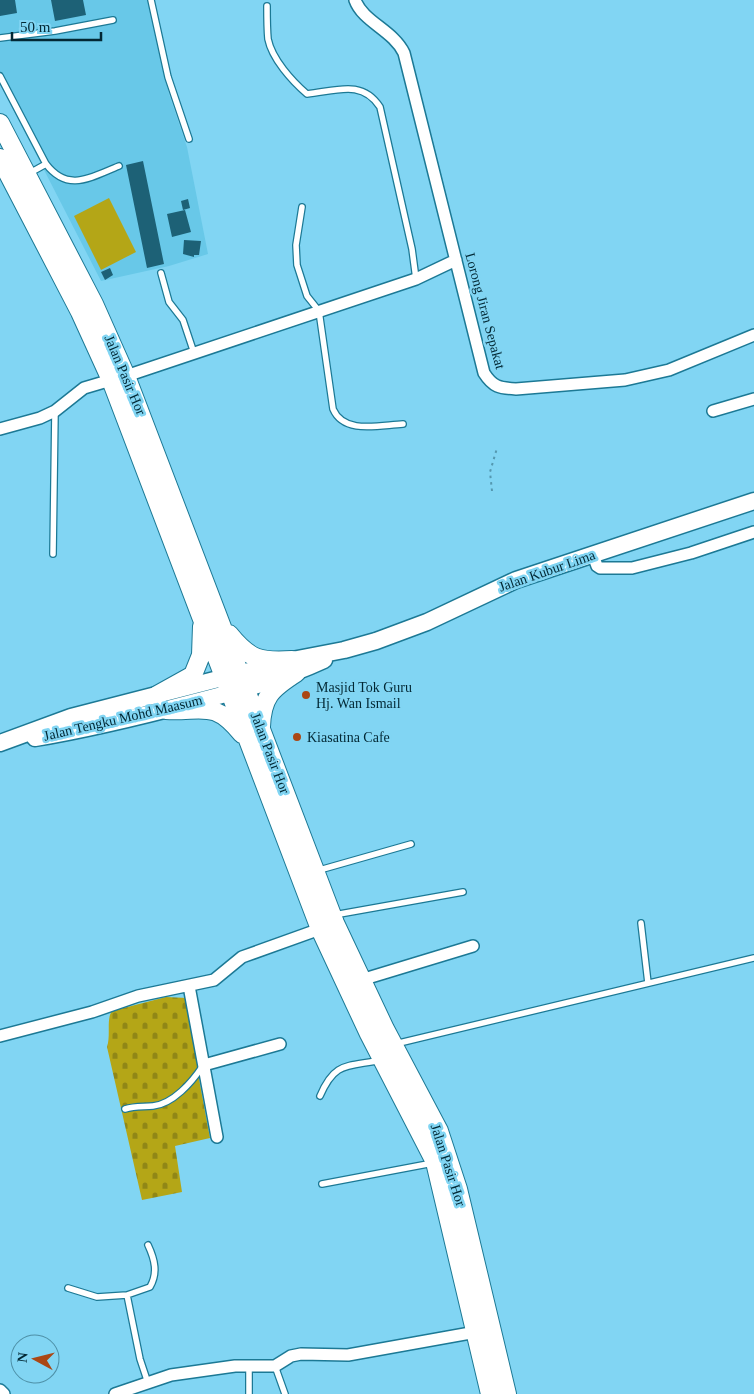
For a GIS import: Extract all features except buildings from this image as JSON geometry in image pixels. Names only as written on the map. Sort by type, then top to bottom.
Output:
[{"type":"main road","name":"Jalan Pasir Hor","points":[[0,123],[94,304],[202,617],[235,683],[320,929],[435,1162],[490,1394]]},
{"type":"main road","name":"Jalan Pasir Hor","points":[[0,158],[80,312],[118,378],[221,624],[235,683]]},
{"type":"main road","name":"Jalan Kubur Lima","points":[[235,683],[376,641],[427,622],[516,580],[754,502]]},
{"type":"main road","points":[[161,703],[193,674],[201,654],[202,617]]},
{"type":"main road","points":[[221,624],[242,650],[251,656],[261,661],[294,666]]},
{"type":"main road","points":[[161,703],[196,707],[217,712],[234,725],[254,735],[268,696],[294,666]]},
{"type":"main road","name":"Jalan Tengku Mohd Maasum","points":[[0,743],[71,717],[161,703],[235,683]]},
{"type":"main road","name":"Jalan Pasir Hor","points":[[254,735],[361,980],[439,1131],[449,1158],[507,1394]]},
{"type":"street","name":"Lorong Jiran Sepakat","points":[[355,0],[364,14],[398,41],[404,53],[484,373],[491,384],[502,388],[625,380],[669,370],[754,335]]},
{"type":"street","points":[[0,429],[40,418],[56,411],[84,388],[416,280],[456,260]]},
{"type":"street","points":[[714,411],[754,399]]},
{"type":"street","points":[[593,555],[597,566],[600,568],[632,568],[691,553],[754,532]]},
{"type":"street","points":[[0,1036],[92,1012],[138,996],[214,980],[242,957],[320,929]]},
{"type":"street","points":[[361,980],[472,946]]},
{"type":"street","points":[[189,986],[217,1137]]},
{"type":"street","points":[[204,1065],[280,1044]]},
{"type":"street","points":[[115,1394],[170,1375],[235,1366],[275,1366],[291,1356],[348,1355],[476,1332]]},
{"type":"street","points":[[0,1390],[4,1394]]},
{"type":"lane","points":[[151,0],[168,77],[189,139]]},
{"type":"lane","points":[[267,6],[268,40],[280,64],[297,85],[307,94],[352,88],[364,90],[373,97],[380,108],[412,249],[416,280]]},
{"type":"lane","points":[[0,38],[55,31],[113,20]]},
{"type":"lane","points":[[0,76],[46,164],[55,176],[61,179],[76,181],[119,166]]},
{"type":"lane","points":[[27,174],[46,164]]},
{"type":"lane","points":[[302,207],[296,245],[296,265],[307,296],[319,311],[333,409],[337,418],[352,426],[403,424]]},
{"type":"lane","points":[[161,273],[169,302],[183,320],[194,353]]},
{"type":"lane","points":[[53,554],[56,411]]},
{"type":"lane","points":[[314,872],[411,844]]},
{"type":"lane","points":[[332,915],[463,892]]},
{"type":"lane","points":[[641,923],[648,983]]},
{"type":"lane","points":[[393,1045],[754,958]]},
{"type":"lane","points":[[320,1096],[327,1080],[334,1071],[383,1059]]},
{"type":"lane","points":[[125,1109],[139,1105],[156,1106],[177,1096],[204,1065]]},
{"type":"lane","points":[[322,1184],[435,1162]]},
{"type":"lane","points":[[68,1288],[96,1297],[127,1295],[150,1287],[153,1281],[155,1263],[148,1245]]},
{"type":"lane","points":[[127,1295],[140,1358],[148,1382]]},
{"type":"lane","points":[[275,1366],[285,1394]]},
{"type":"lane","points":[[249,1367],[249,1394]]},
{"type":"path","points":[[492,491],[490,472],[497,448]]},
{"type":"shaded area","points":[[0,0],[148,0],[169,94],[187,147],[208,254],[169,266],[101,281],[0,84]]},
{"type":"green space","points":[[109,198],[136,252],[101,270],[74,216]]},
{"type":"green space","points":[[166,997],[187,998],[198,1047],[199,1079],[210,1138],[175,1146],[182,1192],[142,1200],[107,1047],[109,1018],[112,1011]]},
{"type":"place","name":"Masjid Tok Guru Hj. Wan Ismail","points":[[306,695]]},
{"type":"place","name":"Kiasatina Cafe","points":[[297,737]]}]
